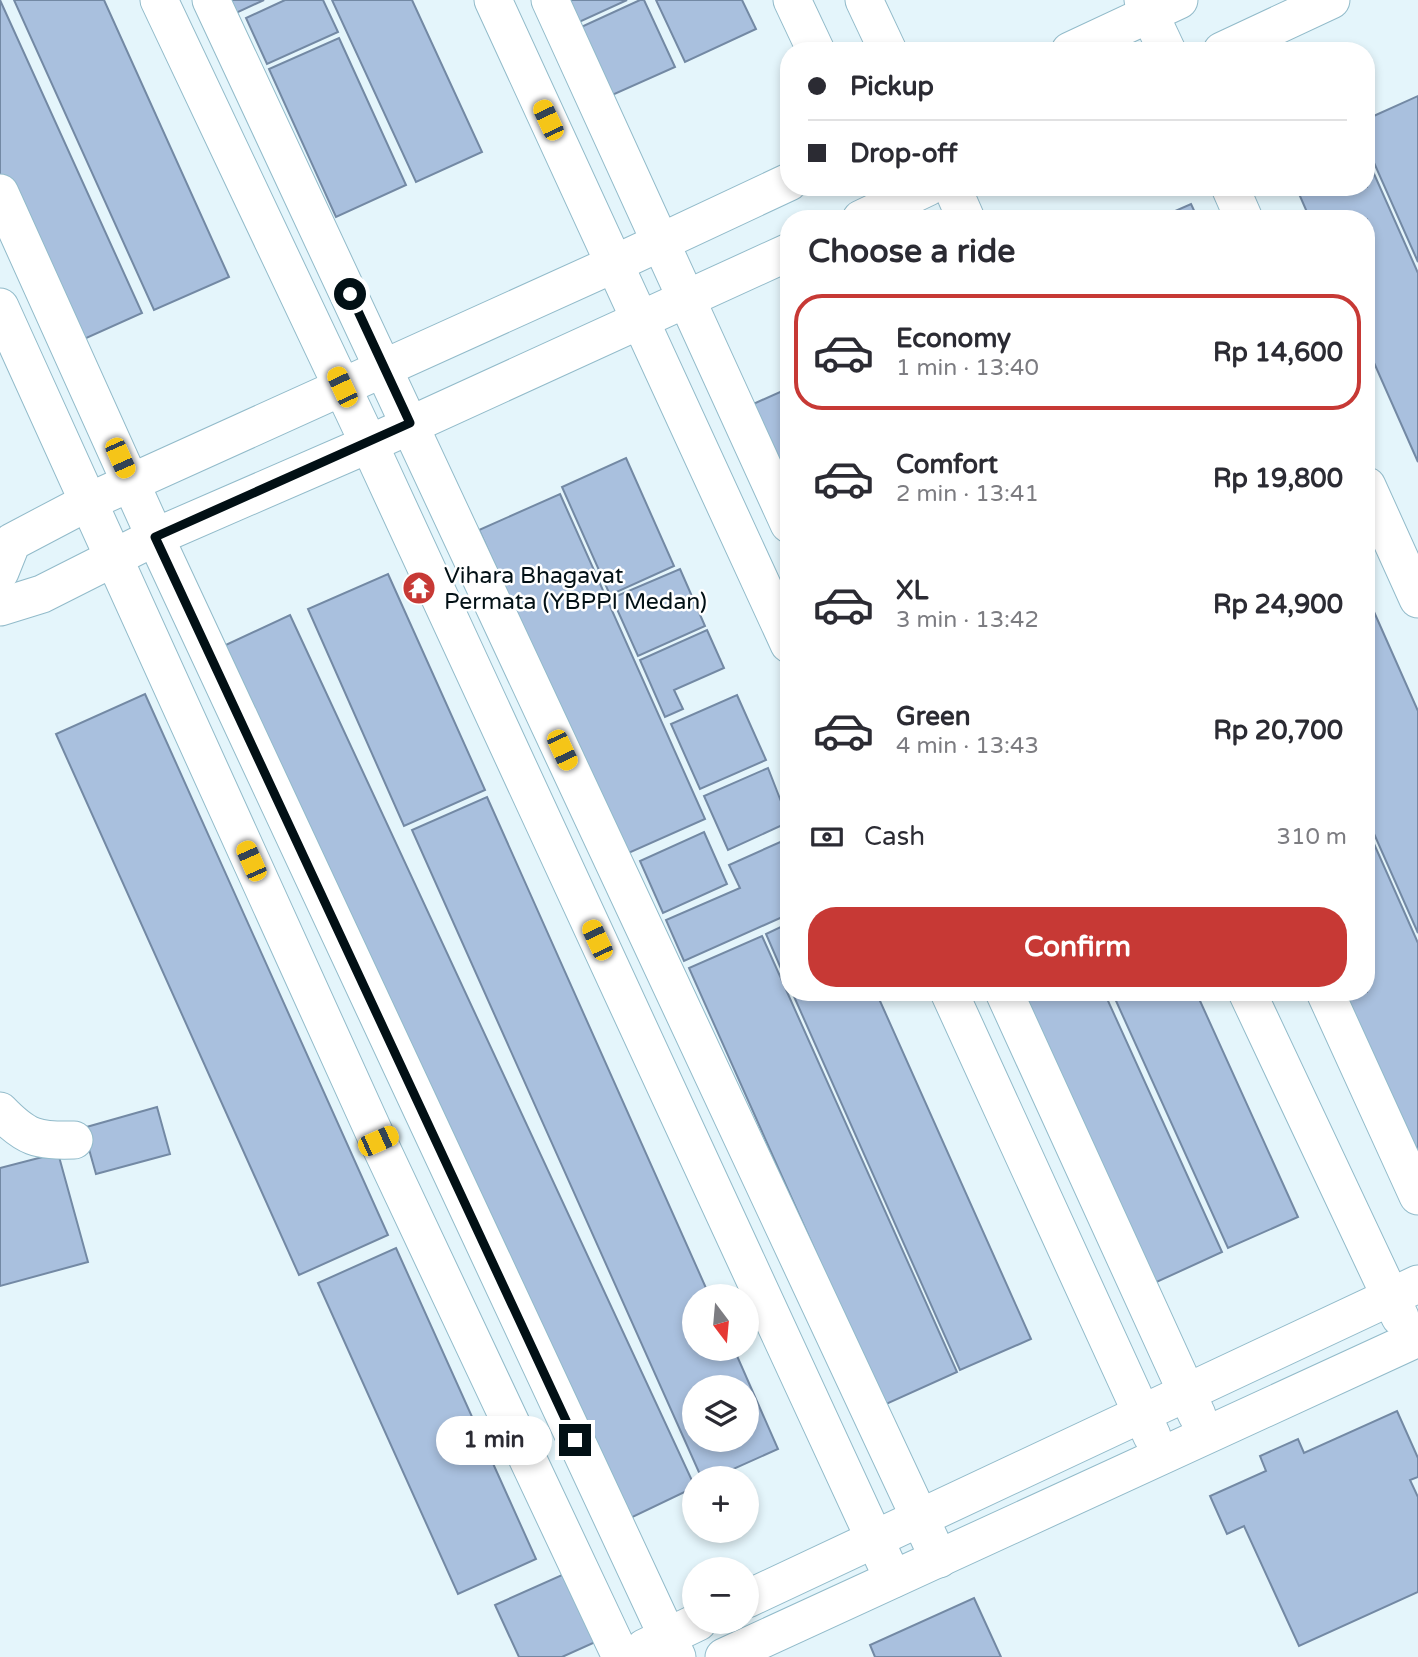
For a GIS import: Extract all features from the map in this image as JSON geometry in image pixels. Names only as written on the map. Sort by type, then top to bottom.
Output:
[{"type":"street","points":[[159,0],[369,443],[893,1579]]},
{"type":"street","points":[[211,0],[939,1559]]},
{"type":"street","points":[[494,0],[780,623]]},
{"type":"street","points":[[550,0],[780,504]]},
{"type":"street","points":[[792,0],[813,42]]},
{"type":"street","points":[[864,0],[884,42]]},
{"type":"street","points":[[1242,42],[1331,0]]},
{"type":"street","points":[[1087,42],[1157,5],[1165,42]]},
{"type":"street","points":[[0,572],[12,542],[88,502],[780,186]]},
{"type":"street","points":[[0,193],[155,537],[425,1119],[681,1639],[622,1657],[378,1141],[0,307]]},
{"type":"street","points":[[882,208],[908,196]]},
{"type":"street","points":[[0,607],[43,594],[113,556],[780,256]]},
{"type":"street","points":[[1375,504],[1418,598]]},
{"type":"street","points":[[631,1014],[674,994]]},
{"type":"street","points":[[953,1001],[1162,1456]]},
{"type":"street","points":[[1008,1001],[1186,1394],[1208,1435]]},
{"type":"street","points":[[1252,1001],[1404,1290],[1417,1349]]},
{"type":"street","points":[[1329,1001],[1418,1196]]},
{"type":"street","points":[[0,1111],[21,1133],[45,1141],[74,1140]]},
{"type":"street","points":[[378,1141],[425,1119]]},
{"type":"street","points":[[759,1593],[1404,1290]]},
{"type":"street","points":[[724,1657],[1208,1435],[1417,1349]]},
{"type":"street","points":[[784,1657],[1417,1349]]},
{"type":"building","points":[[0,0],[142,313],[73,344],[0,182]]},
{"type":"building","points":[[14,0],[104,0],[229,277],[154,310]]},
{"type":"building","points":[[230,0],[264,0],[236,13]]},
{"type":"building","points":[[285,0],[323,0],[338,32],[267,64],[246,18]]},
{"type":"building","points":[[332,0],[412,0],[482,152],[416,182]]},
{"type":"building","points":[[567,0],[627,0],[577,23]]},
{"type":"building","points":[[644,0],[675,67],[610,96],[579,28]]},
{"type":"building","points":[[656,0],[742,0],[756,29],[685,62]]},
{"type":"building","points":[[339,38],[406,185],[336,217],[269,69]]},
{"type":"building","points":[[1418,96],[1418,262],[1375,165],[1375,115]]},
{"type":"building","points":[[1375,176],[1418,273],[1418,462],[1375,365],[1375,210],[1306,210],[1300,196],[1375,196]]},
{"type":"building","points":[[1191,204],[1194,210],[1177,210]]},
{"type":"building","points":[[780,392],[780,469],[751,405]]},
{"type":"building","points":[[626,458],[674,566],[610,595],[562,487]]},
{"type":"building","points":[[560,494],[705,819],[624,855],[479,530]]},
{"type":"building","points":[[680,569],[705,626],[638,656],[612,598]]},
{"type":"building","points":[[388,574],[485,790],[404,826],[308,609]]},
{"type":"building","points":[[1375,614],[1418,711],[1418,933],[1375,836]]},
{"type":"building","points":[[290,615],[685,1466],[682,1466],[682,1493],[620,1523],[215,650]]},
{"type":"building","points":[[707,630],[724,668],[674,690],[683,709],[665,717],[640,660]]},
{"type":"building","points":[[145,694],[388,1235],[299,1275],[56,734]]},
{"type":"building","points":[[737,695],[766,760],[700,789],[671,724]]},
{"type":"building","points":[[768,768],[780,799],[780,826],[728,850],[704,796]]},
{"type":"building","points":[[487,797],[704,1284],[682,1284],[682,1362],[740,1362],[745,1375],[682,1375],[682,1434],[412,830]]},
{"type":"building","points":[[704,832],[727,884],[663,913],[640,861]]},
{"type":"building","points":[[780,842],[780,918],[684,961],[666,920],[740,888],[729,865]]},
{"type":"building","points":[[1375,846],[1418,943],[1418,1154],[1348,1001],[1375,1001]]},
{"type":"building","points":[[780,927],[780,966],[766,934]]},
{"type":"building","points":[[762,936],[780,976],[780,1001],[791,1001],[957,1372],[884,1405],[689,968]]},
{"type":"building","points":[[796,1001],[880,1001],[1031,1339],[960,1370]]},
{"type":"building","points":[[1022,1001],[1108,1001],[1222,1252],[1150,1285]]},
{"type":"building","points":[[1116,1001],[1200,1001],[1298,1217],[1228,1248]]},
{"type":"building","points":[[157,1107],[170,1154],[96,1174],[83,1128]]},
{"type":"building","points":[[58,1153],[88,1262],[0,1286],[0,1168]]},
{"type":"building","points":[[396,1248],[536,1559],[458,1594],[318,1283]]},
{"type":"building","points":[[759,1406],[778,1449],[740,1466],[696,1466],[690,1452],[759,1452]]},
{"type":"building","points":[[1397,1411],[1418,1458],[1418,1477],[1410,1480],[1418,1497],[1418,1592],[1299,1646],[1244,1526],[1227,1534],[1210,1496],[1266,1471],[1260,1456],[1298,1439],[1304,1453]]},
{"type":"building","points":[[571,1571],[602,1639],[562,1657],[519,1657],[495,1605]]},
{"type":"building","points":[[974,1598],[1001,1657],[875,1657],[870,1645]]},
{"type":"place","name":"Vihara Bhagavat Permata (YBPPI Medan)","points":[[419,588]]},
{"type":"route","points":[[350,294],[410,423],[155,537],[575,1440]]}]
